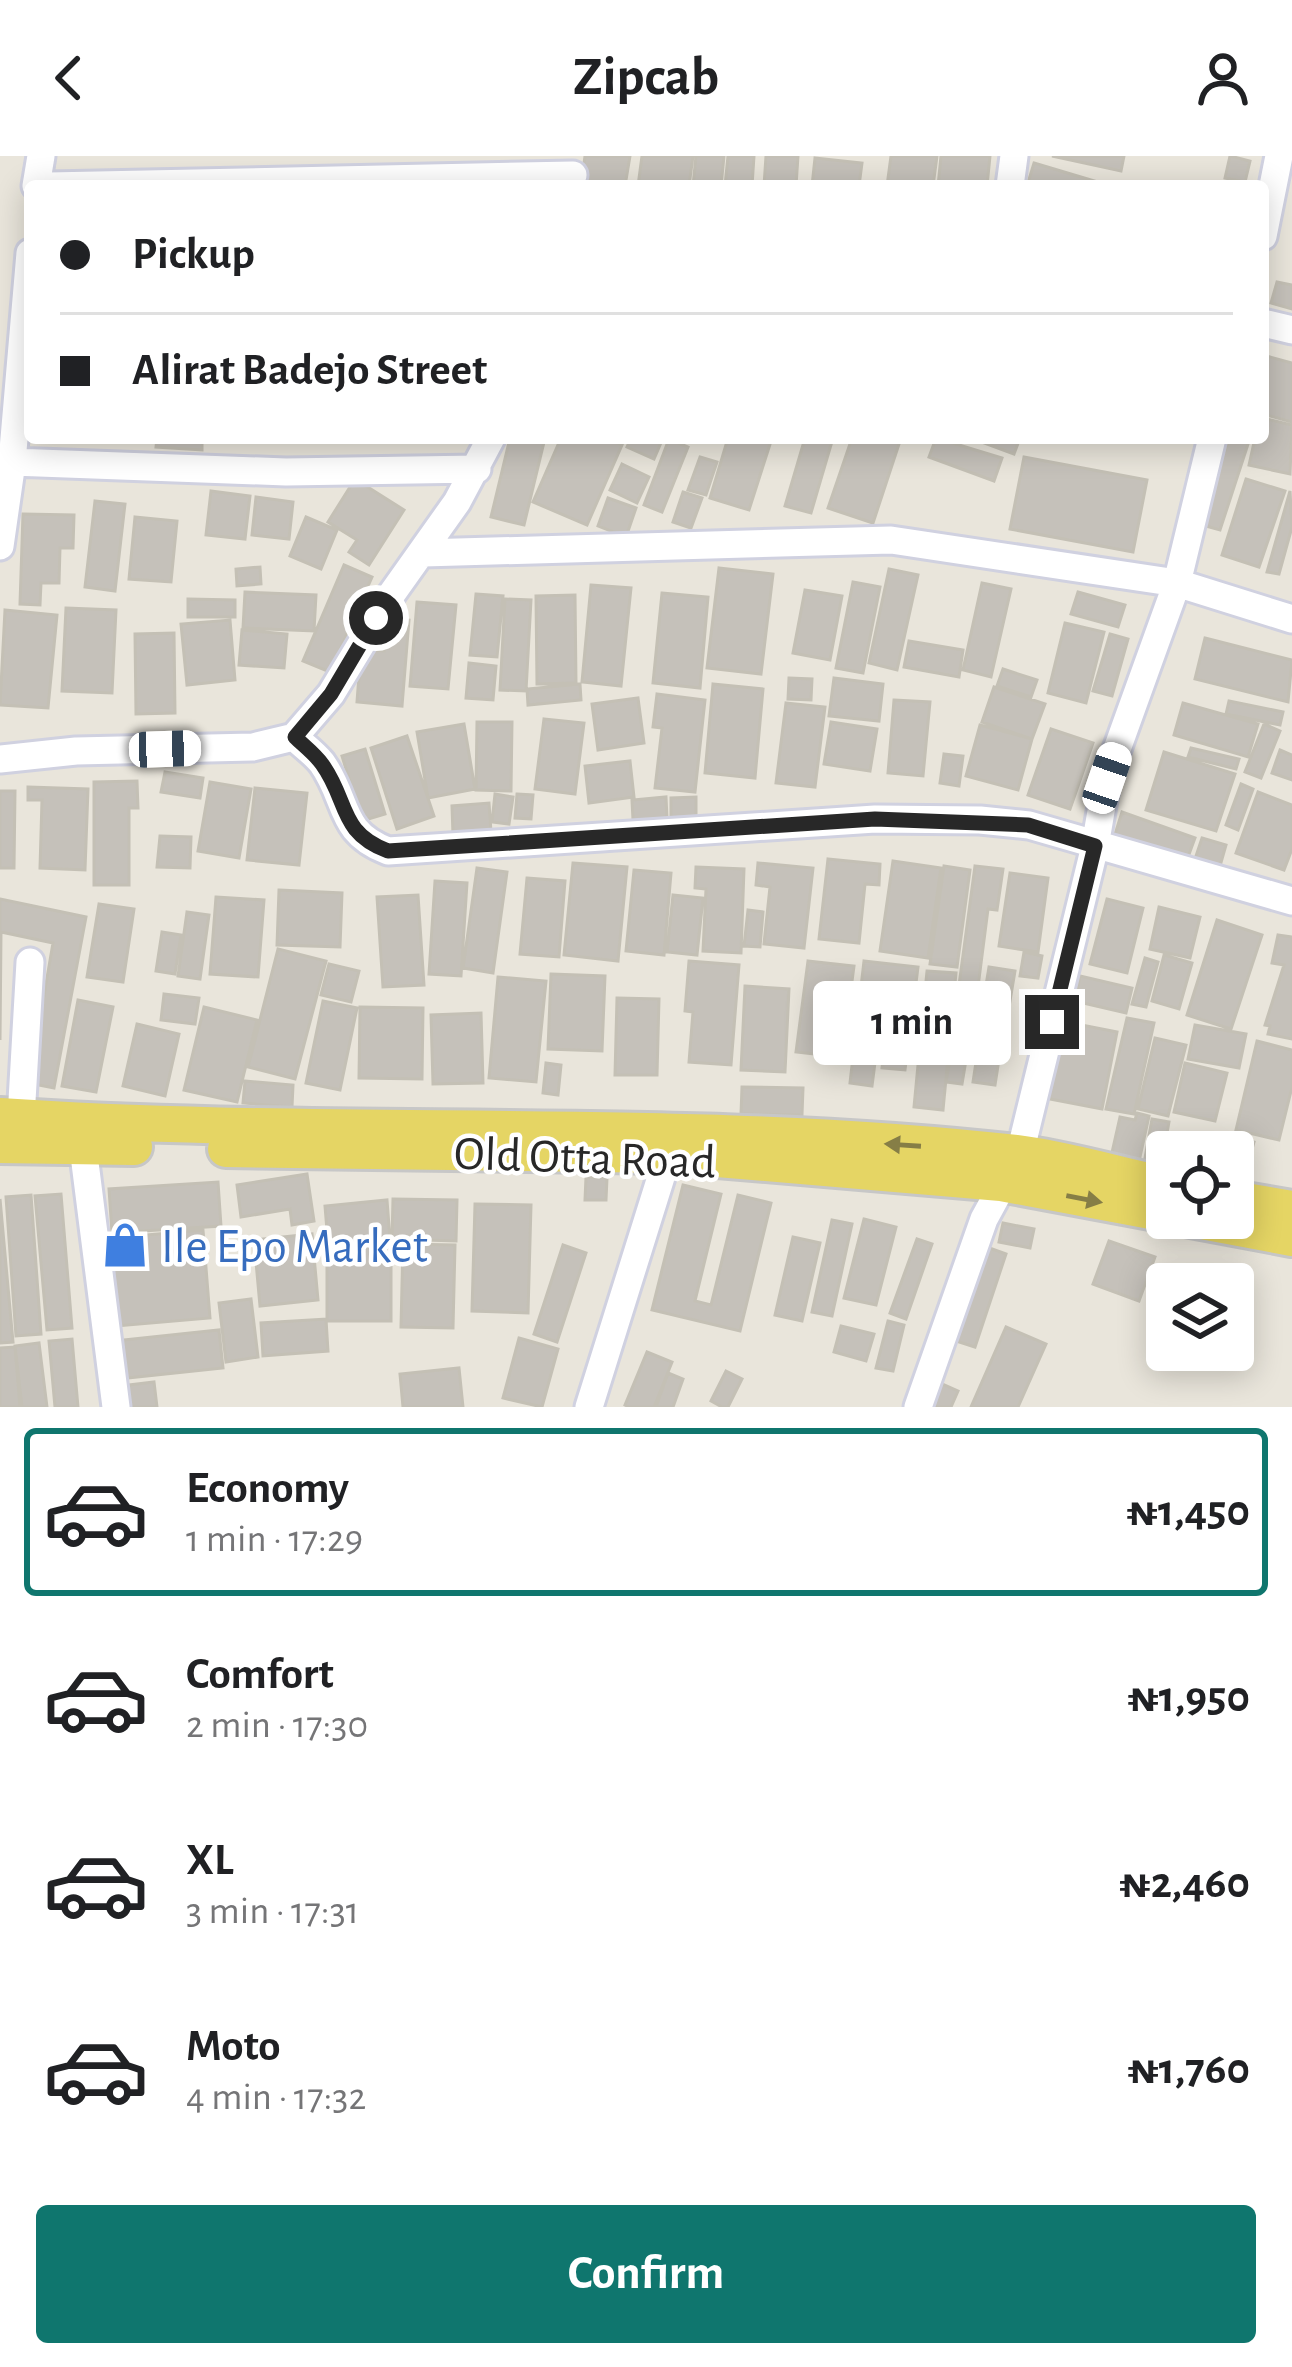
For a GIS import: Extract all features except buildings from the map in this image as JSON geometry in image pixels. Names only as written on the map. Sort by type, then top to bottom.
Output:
[{"type":"main road","name":"Old Otta Road","points":[[7,1126],[83,1147],[673,1142],[1146,1183]]},
{"type":"main road","points":[[7,1126],[673,1142]]},
{"type":"main road","name":"Old Otta Road","points":[[1010,1168],[1146,1208]]},
{"type":"main road","points":[[1254,1203],[1292,1210]]},
{"type":"main road","points":[[1254,1231],[1292,1238]]},
{"type":"street","points":[[1269,206],[1279,156]]},
{"type":"street","points":[[274,180],[574,172]]},
{"type":"street","points":[[0,546],[13,462],[24,327]]},
{"type":"street","points":[[0,759],[76,751],[253,746],[295,737],[322,706],[477,469],[488,444]]},
{"type":"street","points":[[918,1407],[1010,1168],[1095,846],[1107,778],[1177,583],[1211,444]]},
{"type":"street","points":[[13,462],[286,472],[477,469]]},
{"type":"street","points":[[422,553],[853,538],[1177,583],[1292,619]]},
{"type":"street","points":[[295,737],[322,763],[363,842],[388,851],[875,819],[1028,825],[1292,901]]},
{"type":"street","points":[[7,1126],[30,962]]},
{"type":"street","points":[[589,1407],[673,1142]]},
{"type":"street","points":[[83,1147],[116,1407]]},
{"type":"place","name":"Ile Epo Market","points":[[125,1245]]},
{"type":"route","points":[[376,618],[331,694],[295,737],[322,763],[363,842],[388,851],[875,819],[980,820],[1050,830],[1095,846],[1052,1022]]}]
